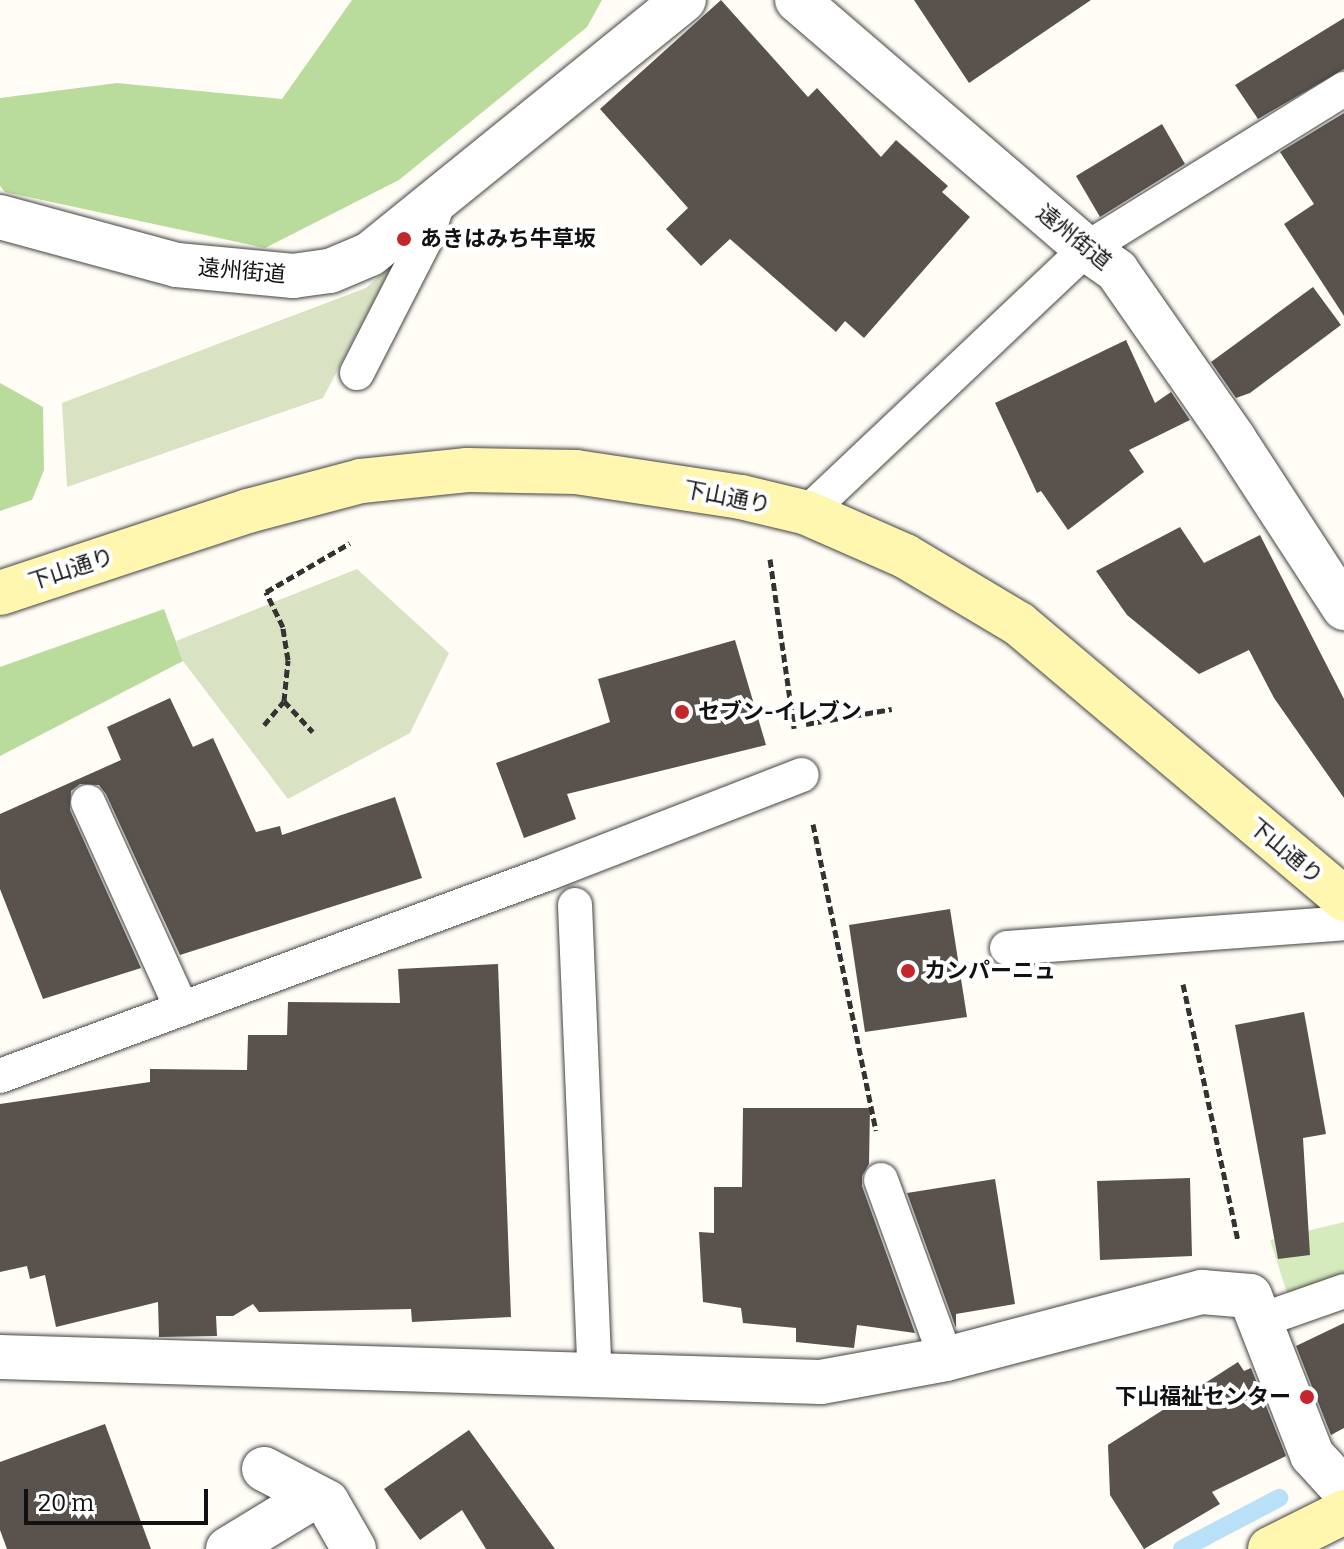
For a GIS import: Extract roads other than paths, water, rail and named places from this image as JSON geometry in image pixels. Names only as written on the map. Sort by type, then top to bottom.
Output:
[{"type":"street","name":"遠州街道","points":[[0,217],[177,265],[293,276],[330,271],[370,254],[684,0]]},
{"type":"street","name":"遠州街道","points":[[797,0],[1086,249],[1117,271],[1234,439],[1344,608]]},
{"type":"street","name":"下山通り","points":[[0,593],[248,511],[361,481],[436,473],[576,472],[741,497],[807,513],[905,556],[1019,624],[1344,899]]},
{"type":"street","points":[[0,1357],[821,1382],[946,1359],[1202,1292],[1255,1308],[1312,1455],[1344,1490]]},
{"type":"street","points":[[264,1469],[327,1502],[354,1549]]},
{"type":"street","points":[[228,1549],[315,1496]]},
{"type":"street","points":[[1270,1549],[1344,1512]]},
{"type":"lane","points":[[807,513],[1086,249],[1344,89]]},
{"type":"lane","points":[[357,373],[426,238],[441,194]]},
{"type":"lane","points":[[0,1076],[802,775]]},
{"type":"lane","points":[[88,802],[182,1009]]},
{"type":"lane","points":[[575,905],[595,1376]]},
{"type":"lane","points":[[1007,948],[1344,923]]},
{"type":"lane","points":[[881,1180],[946,1359]]},
{"type":"lane","points":[[1255,1308],[1344,1291]]},
{"type":"waterway","points":[[1182,1549],[1279,1498]]},
{"type":"place","name":"あきはみち牛草坂","points":[[404,239]]},
{"type":"place","name":"セブン-イレブン","points":[[682,712]]},
{"type":"place","name":"カンパーニュ","points":[[908,971]]},
{"type":"place","name":"下山福祉センター","points":[[1307,1397]]}]
